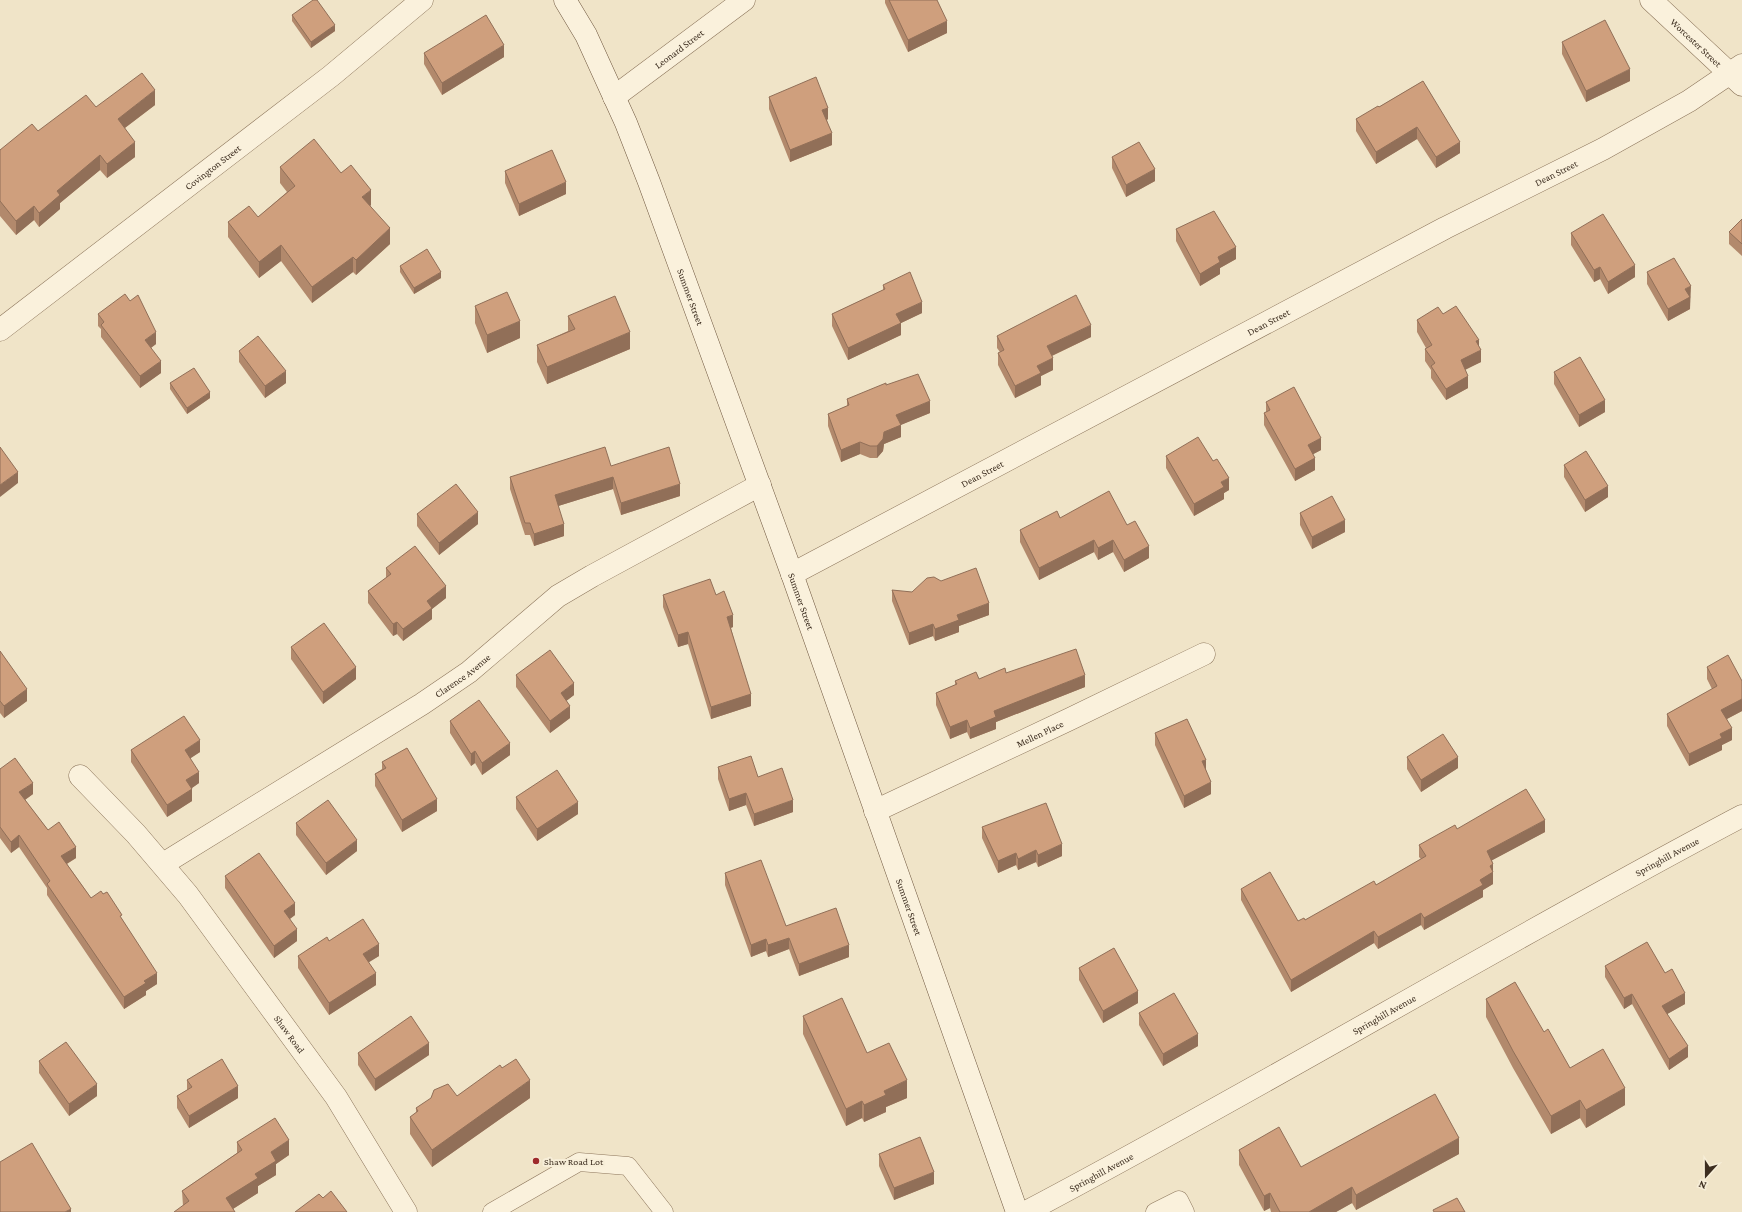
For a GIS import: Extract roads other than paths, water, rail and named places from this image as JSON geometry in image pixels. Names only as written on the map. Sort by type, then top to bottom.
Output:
[{"type":"street","name":"Covington Street","points":[[0,330],[331,76],[422,0]]},
{"type":"street","name":"Summer Street","points":[[565,0],[586,35],[614,97],[649,182],[792,574],[1017,1212]]},
{"type":"street","name":"Leonard Street","points":[[614,97],[744,0]]},
{"type":"street","name":"Worcester Street","points":[[1651,0],[1738,75]]},
{"type":"street","name":"Dean Street","points":[[792,574],[1445,228],[1603,149],[1738,75]]},
{"type":"street","name":"Clarence Avenue","points":[[163,864],[422,704],[469,672],[558,596],[760,485]]},
{"type":"street","name":"Mellen Place","points":[[875,811],[1204,654]]},
{"type":"street","name":"Shaw Road","points":[[80,776],[163,864],[188,895],[336,1097],[406,1212]]},
{"type":"street","name":"Springhill Avenue","points":[[1026,1212],[1262,1083],[1636,872],[1742,816]]},
{"type":"lane","points":[[492,1212],[579,1162],[628,1166],[664,1212]]},
{"type":"lane","points":[[1155,1212],[1179,1200],[1185,1212]]},
{"type":"place","name":"Shaw Road Lot","points":[[536,1161]]}]
